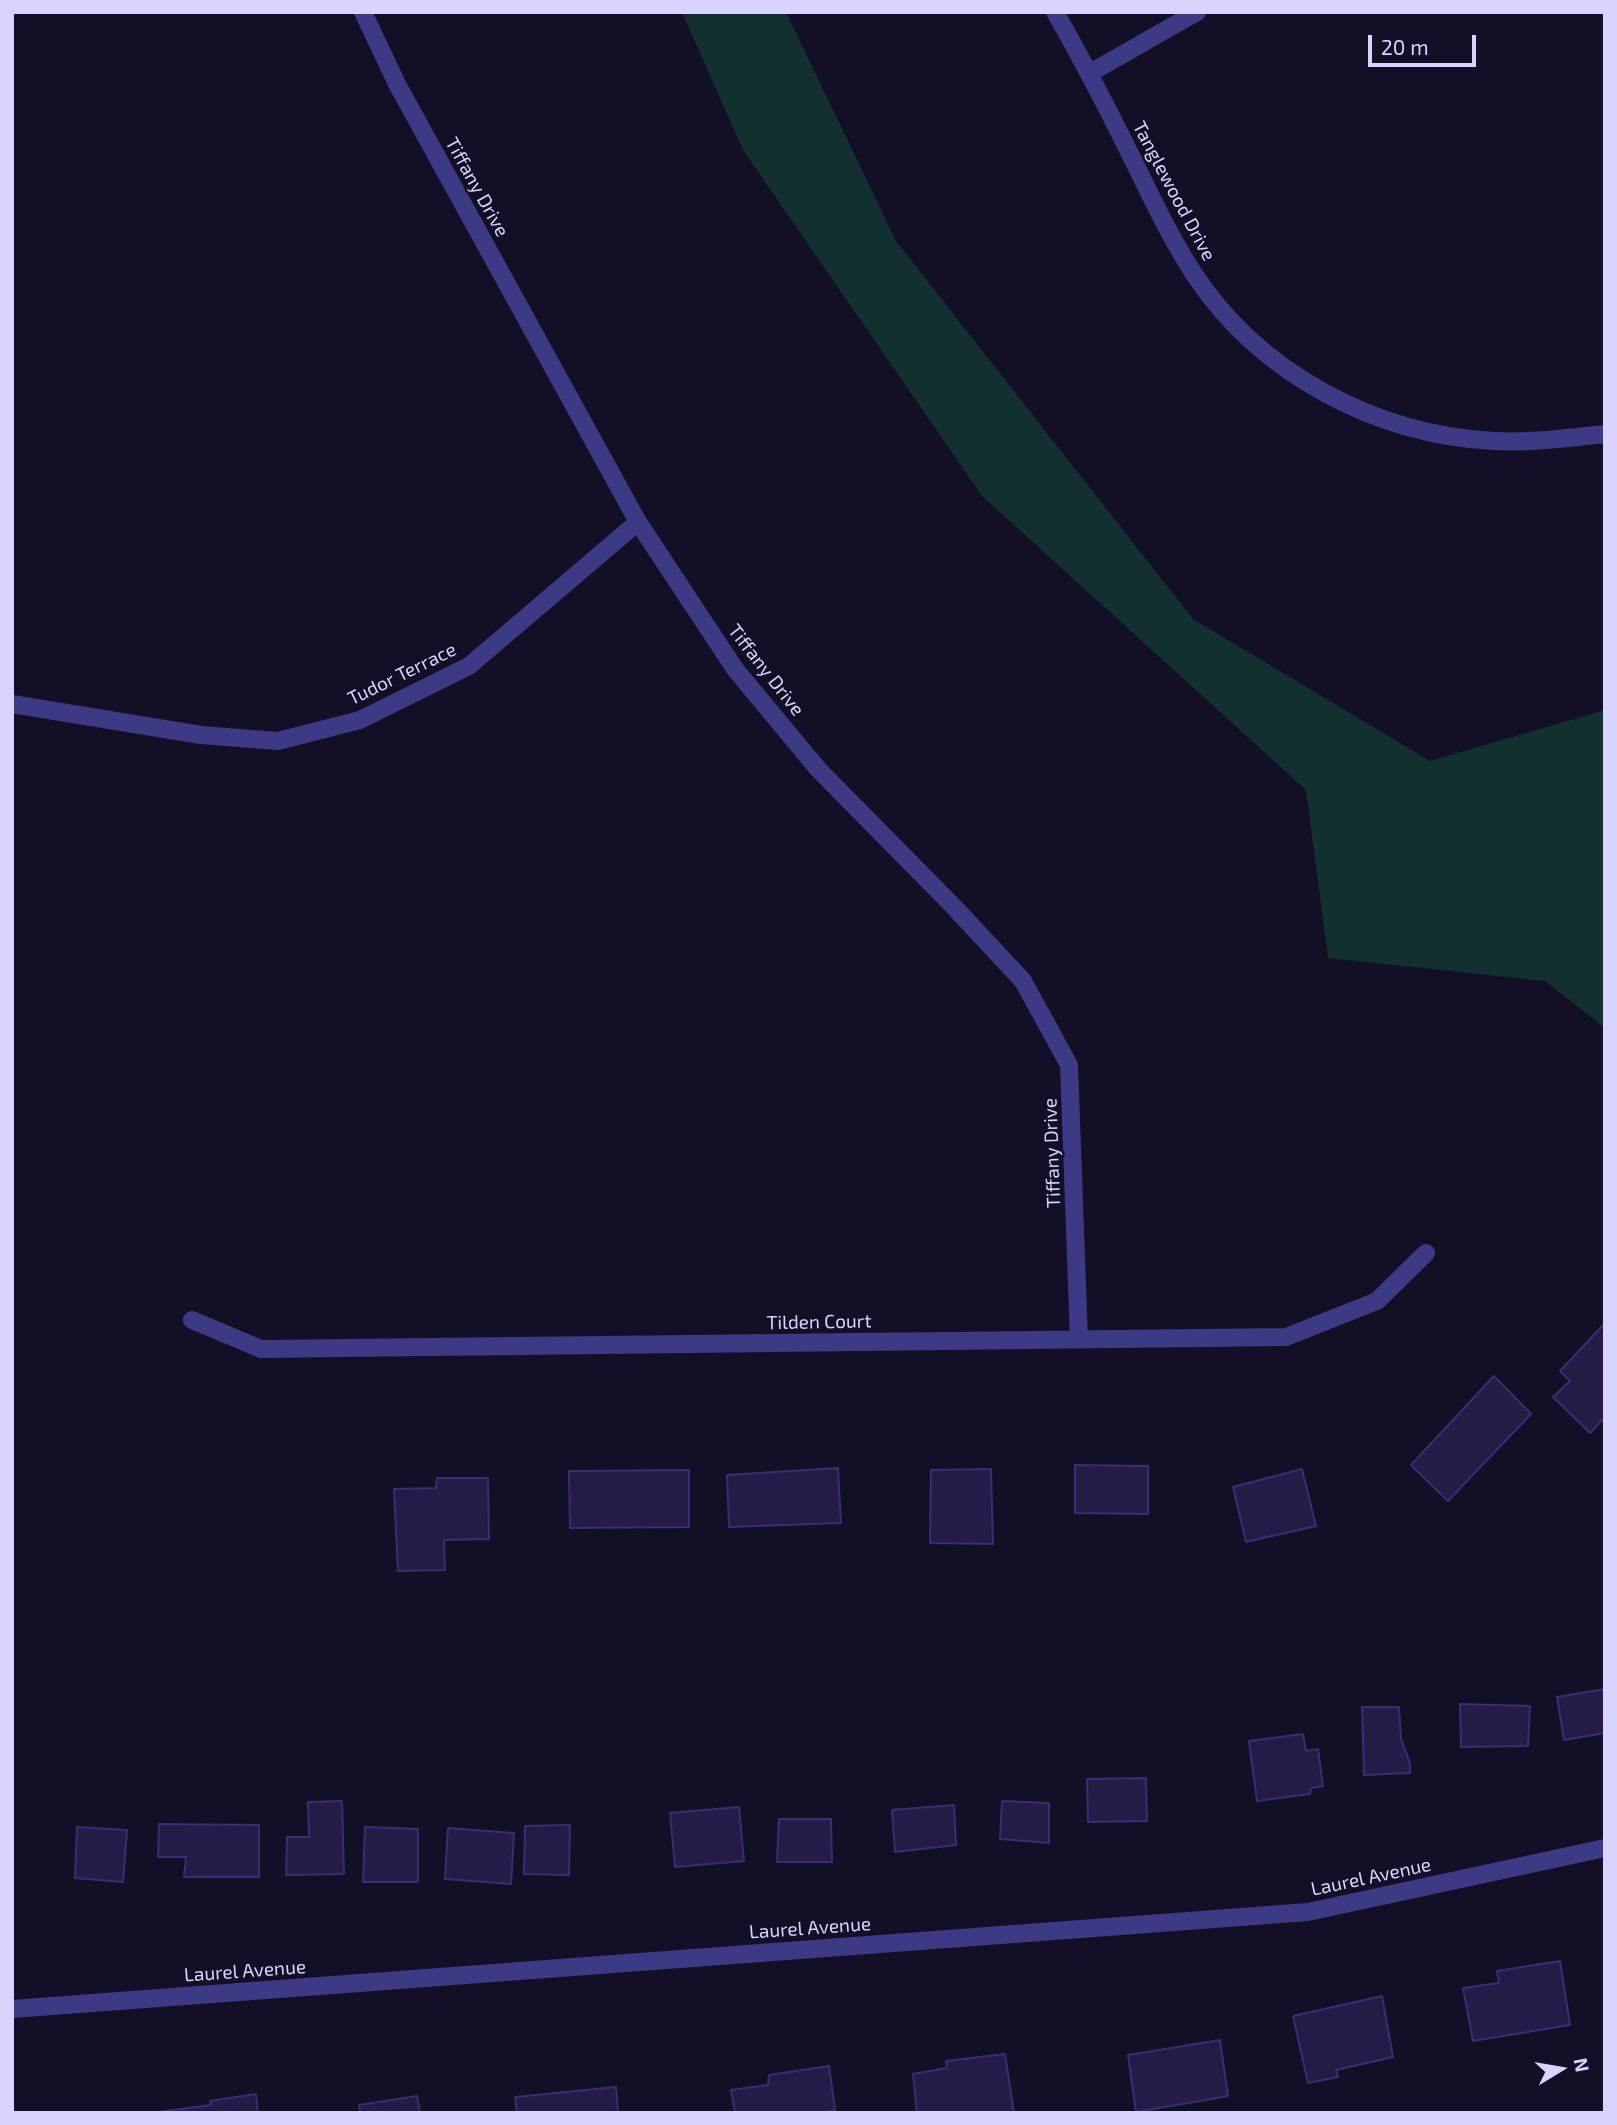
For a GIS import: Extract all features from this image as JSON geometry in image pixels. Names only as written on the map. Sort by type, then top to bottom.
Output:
[{"type":"street","name":"Tiffany Drive","points":[[363,12],[397,84],[638,522],[735,669],[818,769],[1023,981],[1069,1066],[1079,1340]]},
{"type":"street","name":"Tanglewood Drive","points":[[1055,12],[1090,73],[1170,233],[1194,275],[1245,335],[1275,361],[1342,402],[1378,418],[1416,428],[1492,441],[1532,442],[1605,434]]},
{"type":"street","points":[[1090,73],[1197,12]]},
{"type":"street","name":"Tudor Terrace","points":[[12,704],[201,735],[278,741],[360,720],[469,666],[638,522]]},
{"type":"street","name":"Tilden Court","points":[[192,1320],[261,1349],[1286,1337],[1377,1301],[1426,1253]]},
{"type":"street","name":"Laurel Avenue","points":[[12,2009],[1308,1912],[1605,1847]]},
{"type":"green space","points":[[682,12],[786,12],[896,241],[1193,619],[1430,761],[1605,710],[1605,1028],[1545,981],[1328,958],[1306,790],[982,496],[743,150]]},
{"type":"building","points":[[1605,1323],[1605,1417],[1590,1433],[1553,1397],[1570,1381],[1560,1371]]},
{"type":"building","points":[[1494,1376],[1531,1414],[1448,1501],[1411,1465]]},
{"type":"building","points":[[1075,1465],[1148,1466],[1148,1514],[1075,1513]]},
{"type":"building","points":[[838,1468],[841,1523],[729,1527],[727,1475]]},
{"type":"building","points":[[991,1469],[993,1544],[930,1543],[931,1470]]},
{"type":"building","points":[[1302,1469],[1316,1526],[1246,1542],[1233,1487]]},
{"type":"building","points":[[689,1470],[689,1527],[570,1528],[569,1471]]},
{"type":"building","points":[[437,1478],[488,1478],[489,1539],[444,1540],[445,1570],[398,1571],[394,1489],[436,1488]]},
{"type":"building","points":[[1605,1689],[1605,1733],[1564,1740],[1557,1697]]},
{"type":"building","points":[[1460,1704],[1530,1706],[1528,1746],[1461,1747]]},
{"type":"building","points":[[1362,1707],[1399,1707],[1401,1739],[1410,1763],[1410,1773],[1364,1775]]},
{"type":"building","points":[[1303,1734],[1306,1751],[1318,1749],[1323,1786],[1311,1788],[1310,1794],[1257,1801],[1249,1741]]},
{"type":"building","points":[[1146,1778],[1147,1821],[1088,1822],[1087,1779]]},
{"type":"building","points":[[342,1801],[344,1874],[286,1875],[287,1837],[309,1837],[308,1802]]},
{"type":"building","points":[[1002,1801],[1049,1803],[1049,1843],[1000,1839]]},
{"type":"building","points":[[954,1805],[956,1845],[895,1852],[892,1810]]},
{"type":"building","points":[[739,1807],[744,1861],[675,1867],[670,1813]]},
{"type":"building","points":[[779,1819],[831,1819],[832,1862],[777,1862]]},
{"type":"building","points":[[159,1824],[259,1825],[259,1877],[184,1877],[186,1857],[158,1857]]},
{"type":"building","points":[[570,1825],[569,1875],[524,1874],[525,1826]]},
{"type":"building","points":[[77,1827],[127,1830],[123,1882],[75,1878]]},
{"type":"building","points":[[365,1827],[418,1829],[418,1882],[363,1882]]},
{"type":"building","points":[[448,1828],[514,1833],[511,1884],[445,1879]]},
{"type":"building","points":[[1560,1961],[1570,2025],[1473,2041],[1463,1988],[1499,1983],[1497,1971]]},
{"type":"building","points":[[1382,1996],[1393,2057],[1336,2070],[1338,2077],[1308,2083],[1293,2016]]},
{"type":"building","points":[[1220,2040],[1228,2096],[1136,2112],[1128,2055]]},
{"type":"building","points":[[1005,2054],[1014,2113],[917,2113],[913,2074],[947,2068],[946,2061]]},
{"type":"building","points":[[829,2066],[835,2110],[820,2113],[735,2113],[731,2090],[768,2085],[769,2075]]},
{"type":"building","points":[[616,2087],[618,2113],[517,2113],[515,2097]]},
{"type":"building","points":[[256,2094],[258,2113],[151,2113],[211,2105],[210,2101]]},
{"type":"building","points":[[417,2096],[420,2113],[351,2113],[360,2112],[359,2105]]}]
